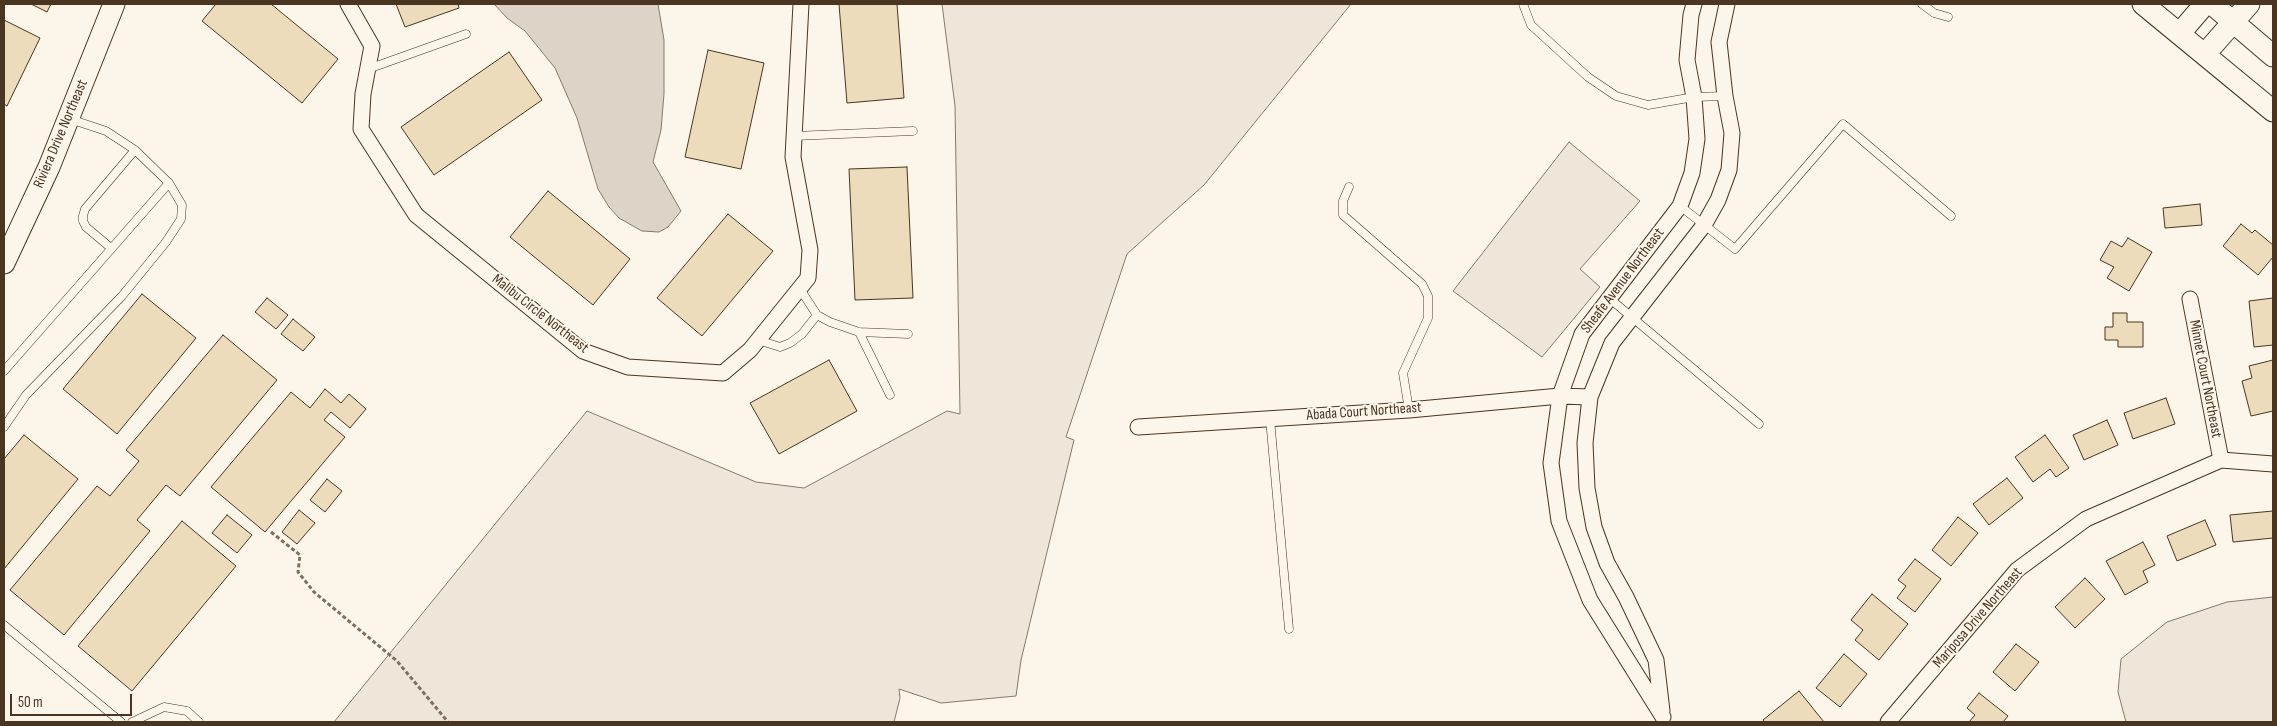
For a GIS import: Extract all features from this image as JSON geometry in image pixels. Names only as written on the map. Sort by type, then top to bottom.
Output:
[{"type":"street","name":"Riviera Drive Northeast","points":[[4,263],[49,167],[114,4]]},
{"type":"street","name":"Malibu Circle Northeast","points":[[348,4],[372,46],[363,94],[361,128],[416,215],[583,351],[628,367],[723,373],[758,340],[808,278],[810,250],[792,157],[802,4]]},
{"type":"street","name":"Sheafe Avenue Northeast","points":[[1663,720],[1590,600],[1559,521],[1551,463],[1560,396],[1582,334],[1680,206],[1692,173],[1696,147],[1694,96],[1687,60],[1691,15],[1694,4]]},
{"type":"street","name":"Sheafe Avenue Northeast","points":[[1663,720],[1656,660],[1626,597],[1607,563],[1594,527],[1587,488],[1584,443],[1590,397],[1612,343],[1704,225],[1718,200],[1729,170],[1732,133],[1725,96],[1719,42],[1727,4]]},
{"type":"street","points":[[2143,4],[2273,111]]},
{"type":"street","points":[[2180,34],[2205,4]]},
{"type":"street","points":[[2212,4],[2273,56]]},
{"type":"street","points":[[2205,54],[2248,4]]},
{"type":"street","name":"Minnet Court Northeast","points":[[2190,299],[2221,460]]},
{"type":"street","name":"Abada Court Northeast","points":[[1138,427],[1409,410],[1560,396],[1590,397]]},
{"type":"street","name":"Mariposa Drive Northeast","points":[[1888,722],[2017,570],[2086,519],[2221,460],[2273,464]]},
{"type":"lane","points":[[1523,4],[1531,25],[1588,77],[1616,96],[1648,106],[1694,96],[1725,96]]},
{"type":"lane","points":[[1922,4],[1934,13],[1948,17]]},
{"type":"lane","points":[[368,69],[466,34]]},
{"type":"lane","points":[[4,427],[26,395],[122,296],[166,242],[181,219],[182,205],[169,183],[134,150],[106,131],[69,118]]},
{"type":"lane","points":[[1680,206],[1735,249],[1843,124],[1951,216]]},
{"type":"lane","points":[[794,136],[912,131]]},
{"type":"lane","points":[[112,248],[86,227],[82,216],[85,209],[134,150]]},
{"type":"lane","points":[[4,371],[169,183]]},
{"type":"lane","points":[[1349,187],[1343,201],[1343,215],[1422,284],[1428,296],[1428,318],[1403,373],[1409,410]]},
{"type":"lane","points":[[800,288],[817,316],[860,332],[908,334]]},
{"type":"lane","points":[[1609,298],[1758,424]]},
{"type":"lane","points":[[758,340],[780,347],[790,343],[802,334],[817,316]]},
{"type":"lane","points":[[860,332],[890,395]]},
{"type":"lane","points":[[1270,419],[1288,628]]},
{"type":"lane","points":[[4,625],[121,722]]},
{"type":"lane","points":[[132,722],[164,707],[187,711],[199,722]]},
{"type":"path","points":[[272,532],[300,555],[298,572],[314,592],[397,661],[448,722]]},
{"type":"shaded area","points":[[494,4],[658,4],[664,40],[664,94],[661,130],[653,162],[681,211],[668,227],[659,232],[642,231],[619,218],[609,207],[598,189],[577,118],[555,68],[525,31],[507,18]]},
{"type":"shaded area","points":[[942,4],[1351,4],[1204,185],[1127,254],[1066,437],[1074,440],[1021,660],[1016,696],[941,703],[899,689],[900,698],[894,722],[334,722],[587,411],[756,482],[804,488],[947,411],[960,414],[955,106]]},
{"type":"shaded area","points":[[1569,142],[1640,201],[1580,269],[1600,287],[1542,357],[1453,291]]},
{"type":"shaded area","points":[[2273,597],[2273,722],[2126,722],[2118,692],[2121,659],[2167,622],[2227,602]]},
{"type":"building","points":[[31,4],[51,4],[47,12]]},
{"type":"building","points":[[216,4],[271,4],[338,59],[302,103],[202,21]]},
{"type":"building","points":[[396,4],[458,4],[459,8],[405,27]]},
{"type":"building","points":[[839,4],[897,4],[904,98],[847,103]]},
{"type":"building","points":[[4,20],[40,38],[7,106],[4,104]]},
{"type":"building","points":[[708,50],[764,63],[741,169],[685,157]]},
{"type":"building","points":[[509,52],[542,100],[434,175],[401,127]]},
{"type":"building","points":[[907,167],[913,298],[855,300],[849,169]]},
{"type":"building","points":[[548,191],[630,259],[593,305],[510,237]]},
{"type":"building","points":[[2200,204],[2202,225],[2165,228],[2163,208]]},
{"type":"building","points":[[728,214],[773,251],[702,336],[657,298]]},
{"type":"building","points":[[2241,224],[2252,233],[2255,230],[2273,245],[2273,257],[2258,275],[2223,246]]},
{"type":"building","points":[[2128,238],[2152,252],[2129,291],[2107,278],[2114,267],[2100,260],[2111,241],[2122,247]]},
{"type":"building","points":[[142,294],[196,338],[117,434],[63,389]]},
{"type":"building","points":[[267,298],[288,315],[276,329],[255,312]]},
{"type":"building","points":[[2273,298],[2273,345],[2254,347],[2249,301]]},
{"type":"building","points":[[2113,313],[2127,313],[2127,322],[2143,322],[2143,347],[2118,347],[2118,340],[2105,340],[2105,327],[2113,327]]},
{"type":"building","points":[[293,319],[315,337],[303,351],[281,334]]},
{"type":"building","points":[[223,335],[277,380],[180,496],[166,485],[137,520],[150,531],[64,635],[10,590],[97,486],[110,496],[139,461],[126,450]]},
{"type":"building","points":[[829,360],[857,411],[779,454],[750,403]]},
{"type":"building","points":[[2273,360],[2273,411],[2251,416],[2242,381],[2252,378],[2249,366]]},
{"type":"building","points":[[325,389],[341,403],[349,394],[366,409],[350,428],[331,412],[324,420],[345,437],[265,532],[211,487],[291,392],[310,408]]},
{"type":"building","points":[[2166,398],[2175,424],[2133,439],[2124,413]]},
{"type":"building","points":[[2107,420],[2118,445],[2084,460],[2073,435]]},
{"type":"building","points":[[24,435],[78,479],[4,569],[4,459]]},
{"type":"building","points":[[2045,435],[2069,468],[2056,477],[2050,469],[2033,482],[2015,457]]},
{"type":"building","points":[[2007,478],[2023,498],[1989,525],[1973,504]]},
{"type":"building","points":[[327,479],[342,491],[325,512],[310,500]]},
{"type":"building","points":[[299,510],[315,523],[297,544],[282,532]]},
{"type":"building","points":[[2273,511],[2273,538],[2233,542],[2230,515]]},
{"type":"building","points":[[227,515],[252,535],[237,553],[212,533]]},
{"type":"building","points":[[1958,517],[1978,533],[1951,566],[1932,550]]},
{"type":"building","points":[[2205,520],[2216,545],[2177,561],[2167,536]]},
{"type":"building","points":[[182,521],[236,566],[132,691],[78,646]]},
{"type":"building","points":[[2143,542],[2155,565],[2143,571],[2148,582],[2125,595],[2106,561]]},
{"type":"building","points":[[1915,559],[1941,579],[1915,612],[1897,598],[1906,586],[1898,580]]},
{"type":"building","points":[[2085,578],[2105,599],[2075,628],[2055,607]]},
{"type":"building","points":[[1872,594],[1908,624],[1879,660],[1855,640],[1863,630],[1851,620]]},
{"type":"building","points":[[2016,644],[2039,662],[2015,691],[1993,672]]},
{"type":"building","points":[[1844,654],[1867,674],[1840,707],[1816,688]]},
{"type":"building","points":[[1799,691],[1824,722],[1765,722],[1763,720]]},
{"type":"building","points":[[1979,693],[2008,716],[2003,722],[1969,722],[1975,715],[1967,708]]}]
